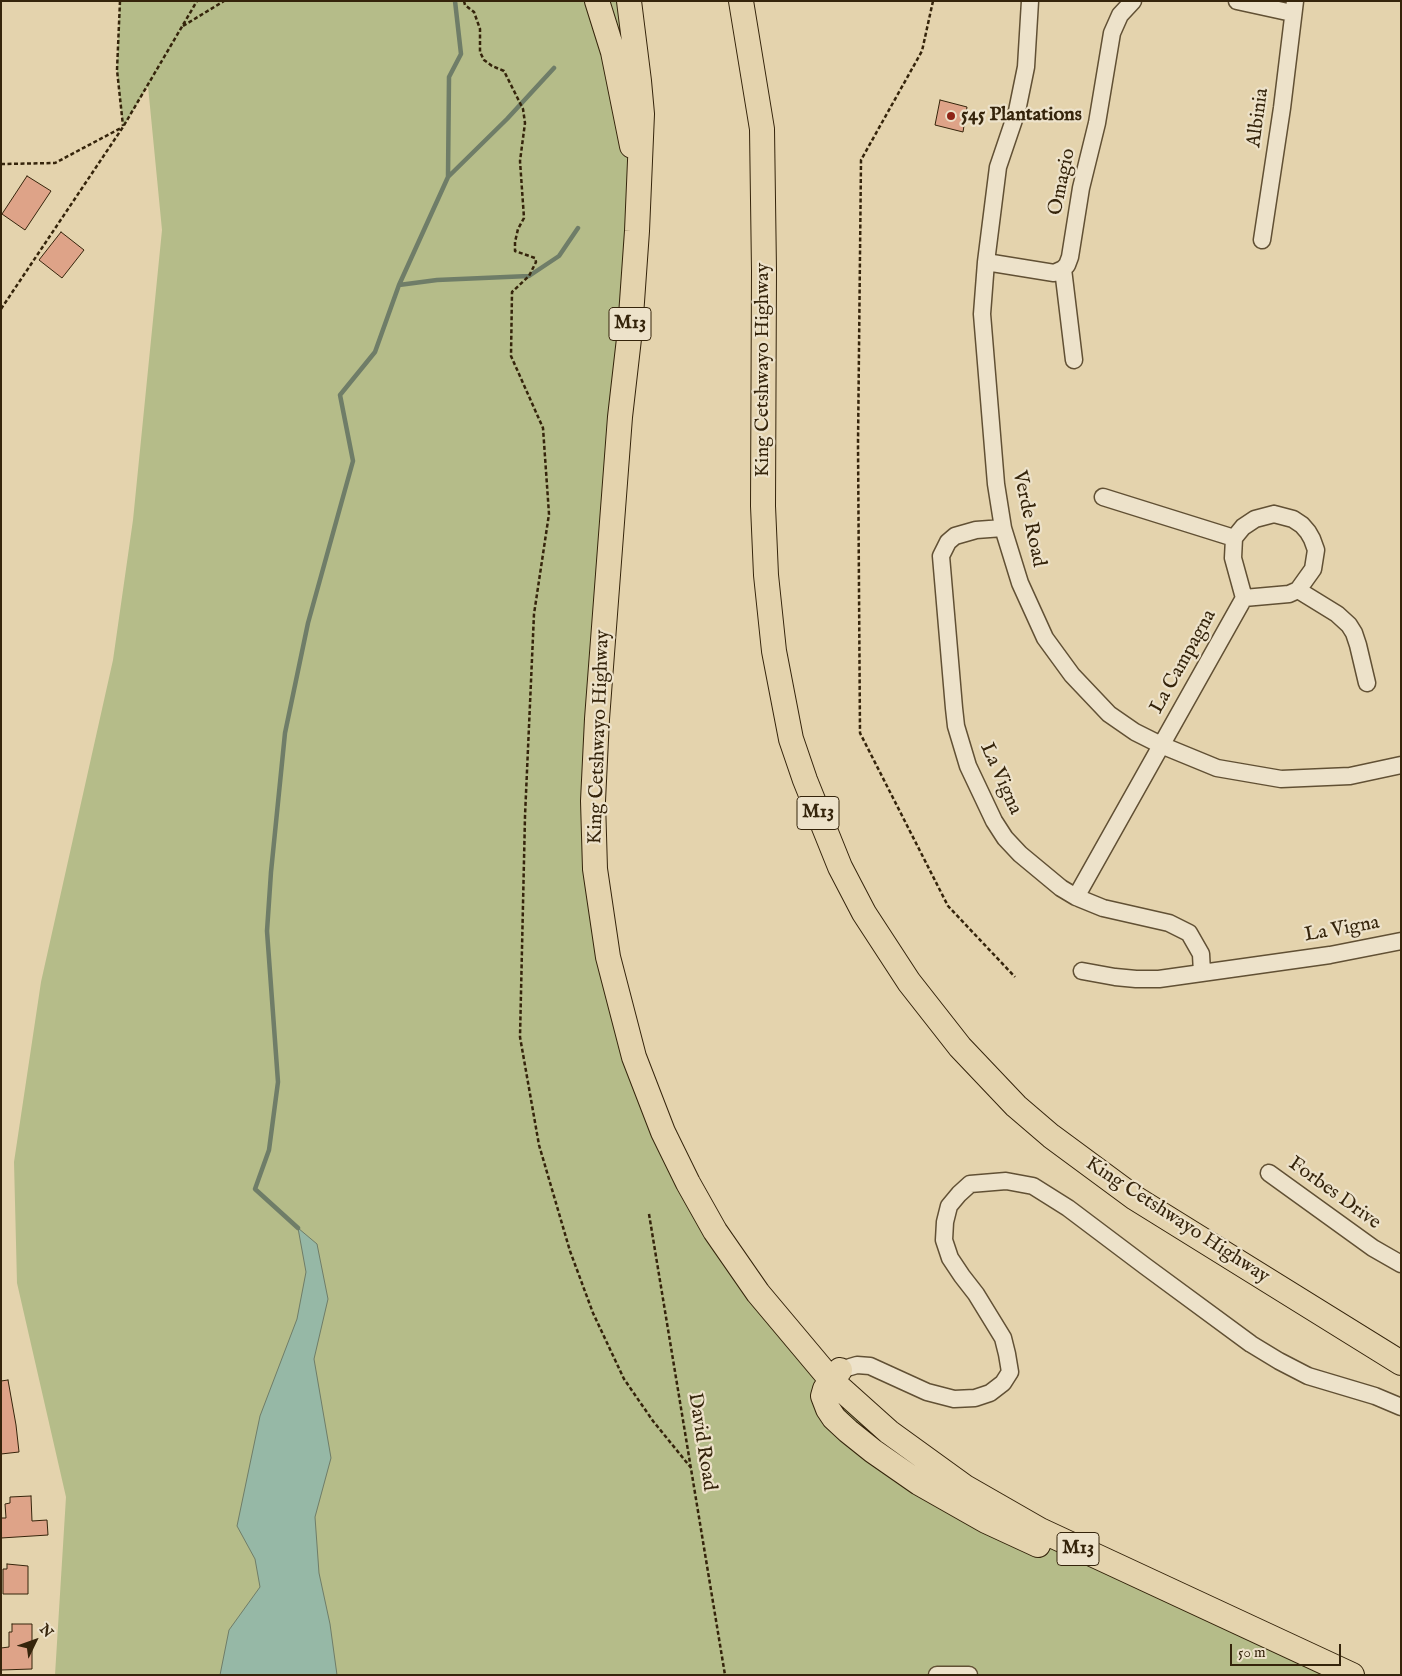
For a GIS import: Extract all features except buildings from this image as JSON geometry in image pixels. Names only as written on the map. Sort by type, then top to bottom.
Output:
[{"type":"highway","points":[[597,1],[613,52],[629,136],[640,171]]},
{"type":"highway","name":"King Cetshwayo Highway","points":[[629,1],[642,114],[640,171],[630,330],[620,417],[592,801],[595,869],[608,957],[634,1057],[663,1132],[715,1231],[758,1293],[889,1432],[965,1487],[1040,1530],[1352,1675]]},
{"type":"highway","name":"King Cetshwayo Highway","points":[[741,1],[762,129],[764,271],[763,506],[766,575],[774,650],[791,739],[805,780],[840,867],[864,913],[909,982],[960,1047],[1016,1106],[1051,1136],[1134,1198],[1401,1363]]},
{"type":"street","name":"Verde Road","points":[[1030,1],[1026,67],[1017,112],[998,168],[986,262],[982,314],[996,484],[1004,528],[1020,583],[1045,638],[1072,675],[1108,714],[1135,732],[1216,768],[1282,779],[1350,776],[1401,765]]},
{"type":"street","name":"Omagio","points":[[1063,269],[1070,257],[1081,188],[1102,97],[1112,33],[1120,15],[1133,1]]},
{"type":"street","points":[[1237,1],[1294,7]]},
{"type":"street","name":"Albinia","points":[[1262,240],[1282,108],[1294,7]]},
{"type":"street","points":[[986,262],[1054,273],[1063,269],[1074,360]]},
{"type":"street","points":[[1103,497],[1234,538],[1243,527],[1265,515],[1283,516],[1302,525],[1312,539],[1316,550],[1314,569],[1298,590],[1337,614],[1349,625],[1358,645],[1367,683]]},
{"type":"street","name":"La Vigna","points":[[1004,528],[976,530],[955,536],[948,542],[941,556],[956,726],[968,766],[994,821],[1005,838],[1020,854],[1061,888],[1076,897],[1103,908],[1169,923],[1182,928],[1189,933],[1198,947],[1202,973]]},
{"type":"street","name":"La Campagna","points":[[1076,897],[1244,598],[1233,558],[1234,538]]},
{"type":"street","name":"La Campagna","points":[[1244,598],[1289,594],[1298,590]]},
{"type":"street","name":"La Vigna","points":[[1082,971],[1136,980],[1159,979],[1330,955],[1401,941]]},
{"type":"street","name":"Forbes Drive","points":[[1269,1173],[1373,1248],[1401,1264]]},
{"type":"street","points":[[835,1375],[857,1365],[870,1366],[927,1392],[954,1399],[975,1398],[990,1393],[1003,1383],[1010,1372],[1008,1354],[1003,1338],[976,1294],[950,1258],[944,1240],[944,1222],[949,1206],[970,1184],[1006,1181],[1033,1186],[1068,1208],[1236,1333],[1280,1362],[1308,1376],[1375,1396],[1401,1407]]},
{"type":"street","points":[[937,1675],[970,1675]]},
{"type":"path","points":[[120,1],[117,70],[123,127]]},
{"type":"path","points":[[1,309],[123,127],[197,1]]},
{"type":"path","points":[[182,27],[224,1]]},
{"type":"path","points":[[464,1],[474,12],[480,29],[480,52],[484,60],[504,71],[523,109],[525,123],[520,161],[524,218],[518,229],[515,251],[536,258],[529,276],[512,292],[511,356],[543,428],[549,514],[534,614],[525,816],[520,1038],[539,1145],[570,1251],[593,1314],[624,1379],[653,1421],[692,1469]]},
{"type":"path","points":[[933,1],[922,51],[861,160],[858,434],[860,734],[948,906],[1015,978]]},
{"type":"path","points":[[1,164],[55,163],[123,127]]},
{"type":"path","name":"David Road","points":[[649,1214],[725,1675]]},
{"type":"green space","points":[[120,1],[629,1],[639,81],[595,869],[663,1132],[801,1346],[965,1487],[1352,1675],[55,1675],[66,1497],[17,1283],[14,1162],[41,982],[113,660],[133,520],[162,230],[148,86],[123,127],[117,70]]},
{"type":"shaded area","points":[[298,1228],[317,1244],[328,1299],[314,1359],[331,1458],[315,1517],[319,1573],[330,1624],[337,1675],[220,1675],[229,1630],[260,1587],[255,1559],[237,1526],[260,1416],[297,1319],[306,1272]]},
{"type":"waterway","points":[[298,1228],[255,1189],[269,1150],[278,1082],[267,931],[285,733],[308,623],[353,461],[340,395],[375,352],[399,285],[448,177],[449,77],[461,54],[455,1]]},
{"type":"waterway","points":[[448,177],[507,119],[554,68]]},
{"type":"waterway","points":[[399,285],[437,280],[529,276],[559,256],[578,228]]},
{"type":"place","name":"545 Plantations","points":[[951,116]]}]
